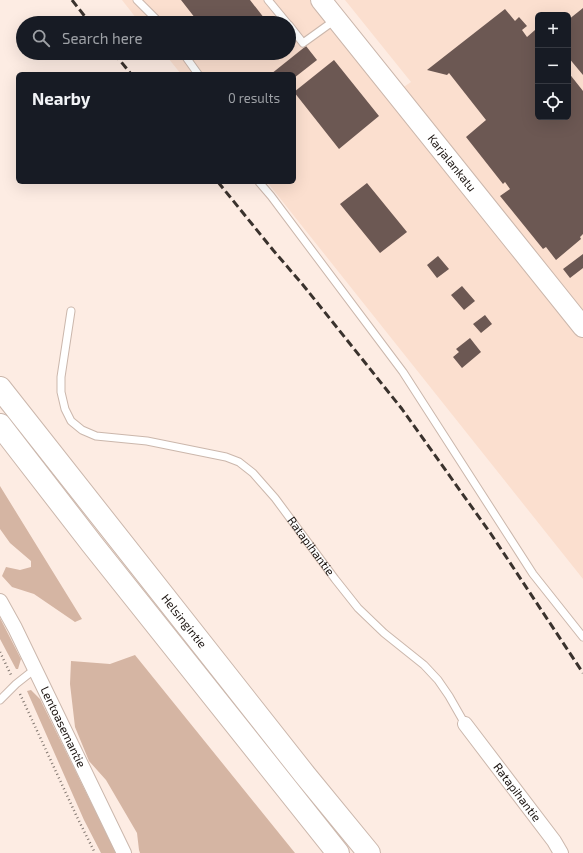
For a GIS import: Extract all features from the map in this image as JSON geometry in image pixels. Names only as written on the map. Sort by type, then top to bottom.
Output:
[{"type":"highway","name":"Helsingintie","points":[[0,388],[305,775],[369,853]]},
{"type":"highway","name":"Helsingintie","points":[[0,425],[92,544],[338,853]]},
{"type":"street","name":"Karjalankatu","points":[[321,0],[583,327]]},
{"type":"street","name":"Lentoasemantie","points":[[0,601],[15,628],[124,853]]},
{"type":"street","name":"Ratapihantie","points":[[465,724],[554,841],[560,853]]},
{"type":"lane","points":[[137,0],[153,16]]},
{"type":"lane","points":[[268,0],[281,16]]},
{"type":"lane","points":[[296,34],[303,43],[336,18]]},
{"type":"lane","points":[[188,60],[197,72]]},
{"type":"lane","points":[[261,184],[403,372],[533,574],[583,637]]},
{"type":"lane","name":"Ratapihantie","points":[[71,311],[60,377],[61,392],[65,409],[71,421],[82,430],[96,436],[147,441],[226,457],[239,462],[253,473],[275,498],[358,608],[384,633],[424,665],[438,680],[465,724]]},
{"type":"lane","points":[[0,700],[16,684],[35,669]]},
{"type":"path","points":[[0,652],[95,853]]},
{"type":"shaded area","points":[[122,0],[313,0],[389,97],[411,82],[345,0],[583,0],[583,579],[269,184],[296,184],[296,72],[179,72],[170,60],[296,60],[296,16],[135,16]]},
{"type":"shaded area","points":[[0,486],[82,619],[75,622],[34,594],[12,587],[2,576],[6,567],[20,570],[31,567],[31,561],[10,543],[0,529]]},
{"type":"shaded area","points":[[0,618],[21,659],[18,669],[16,669],[0,639]]},
{"type":"shaded area","points":[[135,655],[295,853],[140,853],[137,833],[106,780],[89,761],[75,727],[70,684],[71,661],[110,664]]},
{"type":"shaded area","points":[[31,690],[40,699],[116,853],[101,853],[84,820],[27,691]]},
{"type":"building","points":[[181,0],[250,0],[263,16],[194,16]]},
{"type":"building","points":[[583,8],[583,75],[571,61],[571,18]]},
{"type":"building","points":[[505,9],[515,21],[519,17],[527,26],[522,30],[527,37],[535,30],[535,120],[571,120],[571,76],[583,91],[583,234],[580,237],[581,239],[556,260],[546,247],[543,249],[500,196],[510,189],[505,182],[503,184],[466,137],[486,120],[449,73],[447,75],[427,70]]},
{"type":"building","points":[[306,46],[317,60],[296,76],[296,72],[274,72],[288,60],[296,60],[296,54]]},
{"type":"building","points":[[334,60],[379,116],[339,149],[296,95],[296,90]]},
{"type":"building","points":[[367,183],[407,232],[380,253],[340,204]]},
{"type":"building","points":[[583,254],[583,268],[570,278],[563,269]]},
{"type":"building","points":[[438,256],[449,269],[437,278],[427,265]]},
{"type":"building","points":[[462,286],[475,301],[464,310],[451,295]]},
{"type":"building","points":[[485,315],[492,324],[481,333],[473,324]]},
{"type":"building","points":[[470,338],[481,352],[462,368],[453,357],[459,352],[456,349]]},
{"type":"railway","points":[[72,0],[85,16]]},
{"type":"railway","points":[[120,60],[129,72]]},
{"type":"railway","points":[[220,184],[402,409],[491,534],[583,673]]}]
